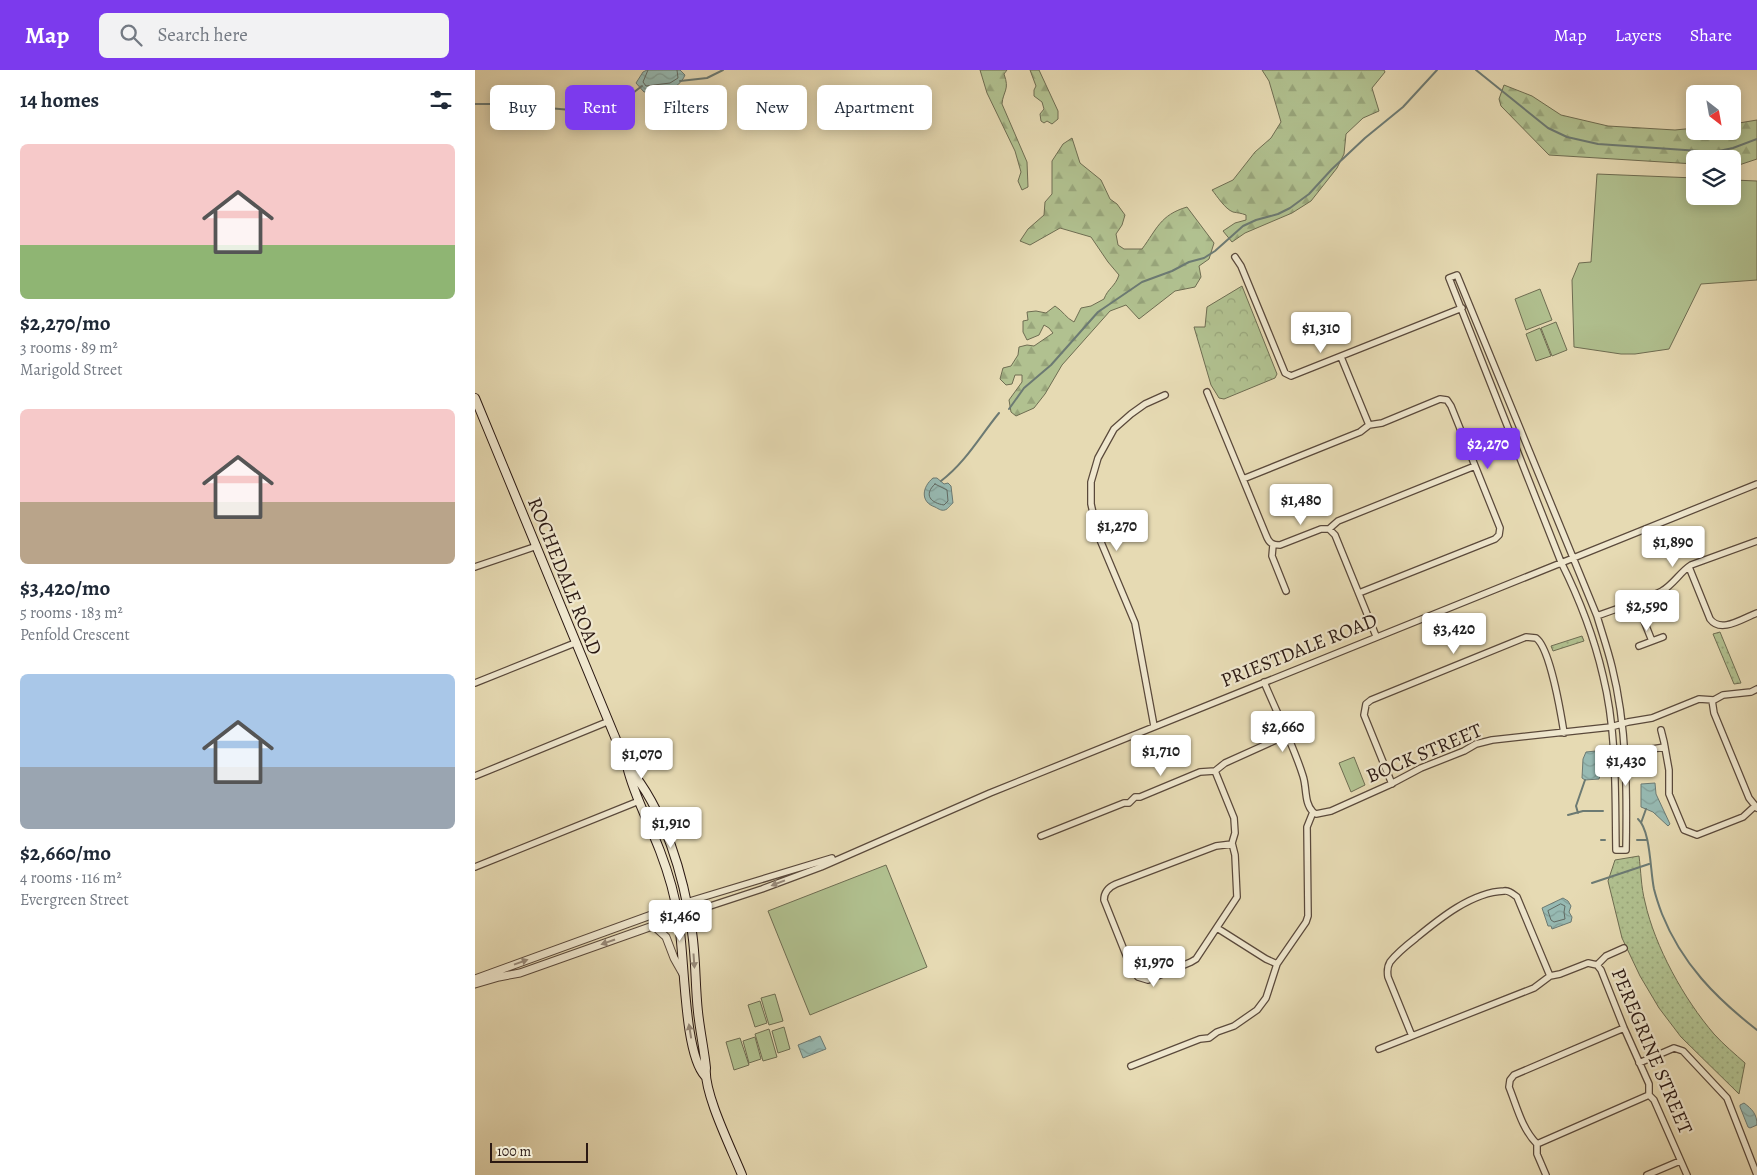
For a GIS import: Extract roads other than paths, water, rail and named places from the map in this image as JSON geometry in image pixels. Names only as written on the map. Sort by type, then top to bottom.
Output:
[{"type":"main road","name":"ROCHEDALE ROAD","points":[[475,398],[537,546],[607,722],[627,766],[632,786],[659,851],[678,917],[691,1038],[699,1070],[705,1076]]},
{"type":"main road","name":"ROCHEDALE ROAD","points":[[627,766],[641,782],[662,826],[678,868],[689,913],[698,1012],[706,1068],[705,1076],[717,1113],[742,1175]]},
{"type":"main road","name":"PRIESTDALE ROAD","points":[[676,906],[687,902]]},
{"type":"main road","name":"PRIESTDALE ROAD","points":[[678,917],[689,913]]},
{"type":"street","points":[[1235,257],[1241,266],[1287,375],[1294,376],[1469,305]]},
{"type":"street","points":[[1457,275],[1597,616],[1612,668],[1622,724],[1627,793],[1626,850],[1616,850],[1615,765],[1604,678],[1598,654],[1461,308],[1449,278],[1457,275]]},
{"type":"street","points":[[1341,357],[1369,425]]},
{"type":"street","points":[[1207,392],[1265,535],[1273,545],[1280,545],[1321,529],[1329,529],[1338,521],[1475,466]]},
{"type":"street","points":[[1154,726],[1135,623],[1098,535],[1091,504],[1091,482],[1098,458],[1114,430],[1145,404],[1165,395]]},
{"type":"street","points":[[1243,479],[1360,432],[1369,425],[1382,423],[1440,399],[1447,400],[1500,528],[1499,535],[1495,539],[1359,593]]},
{"type":"street","name":"PRIESTDALE ROAD","points":[[689,913],[762,889],[821,866],[952,808],[1757,484]]},
{"type":"street","points":[[1329,529],[1335,535],[1376,636]]},
{"type":"street","points":[[1597,616],[1662,591],[1689,567],[1757,541]]},
{"type":"street","points":[[1273,545],[1272,556],[1287,591]]},
{"type":"street","points":[[475,567],[537,546]]},
{"type":"street","points":[[1689,567],[1713,623],[1718,626],[1725,626],[1757,613]]},
{"type":"street","points":[[1636,601],[1652,641]]},
{"type":"street","points":[[1392,784],[1364,715],[1366,704],[1379,696],[1526,637],[1536,638],[1543,644],[1554,684],[1564,733]]},
{"type":"street","points":[[1639,646],[1663,637]]},
{"type":"street","points":[[475,683],[575,643]]},
{"type":"street","points":[[1131,1066],[1199,1039],[1209,1038],[1217,1032],[1245,1020],[1257,1010],[1266,998],[1277,964],[1307,922],[1307,827],[1313,812],[1307,803],[1307,790],[1302,771],[1264,682]]},
{"type":"street","name":"BOCK STREET","points":[[1313,812],[1316,814],[1331,811],[1476,744],[1492,740],[1611,727],[1652,718],[1699,700],[1712,700],[1723,695],[1751,692],[1757,689]]},
{"type":"street","points":[[1661,730],[1669,770],[1669,794],[1682,827],[1688,833],[1697,835],[1743,817],[1756,807],[1749,798],[1714,713],[1712,700]]},
{"type":"street","points":[[475,776],[607,722]]},
{"type":"street","points":[[1041,836],[1200,772],[1215,771],[1225,763],[1287,735]]},
{"type":"street","points":[[1652,749],[1665,747]]},
{"type":"street","points":[[1215,771],[1234,818],[1235,833],[1232,844],[1235,854],[1237,897],[1195,959],[1148,980],[1143,980],[1135,975],[1104,896],[1116,884],[1216,846],[1232,844]]},
{"type":"street","points":[[475,867],[639,801]]},
{"type":"street","name":"PRIESTDALE ROAD","points":[[687,902],[855,850]]},
{"type":"street","points":[[1412,1036],[1388,977],[1387,970],[1390,962],[1433,924],[1473,899],[1505,890],[1517,897],[1550,976]]},
{"type":"street","name":"PRIESTDALE ROAD","points":[[476,981],[676,906]]},
{"type":"street","name":"PRIESTDALE ROAD","points":[[476,981],[520,973],[678,917]]},
{"type":"street","points":[[654,926],[666,937],[674,958],[684,976]]},
{"type":"street","points":[[1217,928],[1277,964]]},
{"type":"street","points":[[1597,965],[1606,956],[1624,948]]},
{"type":"street","name":"PEREGRINE STREET","points":[[1379,1049],[1534,988],[1550,976],[1587,963],[1597,965],[1601,970],[1649,1084],[1649,1095],[1654,1100],[1687,1175]]},
{"type":"street","points":[[1546,1175],[1537,1154],[1537,1144],[1530,1137],[1524,1126],[1509,1086],[1510,1080],[1514,1075],[1624,1028]]},
{"type":"street","points":[[1639,1063],[1675,1048],[1683,1051],[1727,1098],[1757,1175]]},
{"type":"street","points":[[1537,1144],[1649,1095]]},
{"type":"street","points":[[1647,1175],[1680,1161]]},
{"type":"water","points":[[647,70],[680,70],[685,75],[678,85],[645,85],[644,92],[636,83],[643,72]]},
{"type":"water","points":[[933,478],[937,478],[944,484],[948,483],[951,486],[953,503],[945,510],[930,505],[925,498],[925,490]]},
{"type":"water","points":[[1596,751],[1598,753],[1599,779],[1585,780],[1582,778],[1583,759],[1586,752]]},
{"type":"water","points":[[1655,783],[1656,794],[1670,824],[1668,826],[1653,812],[1641,807],[1641,784]]},
{"type":"water","points":[[1563,898],[1571,906],[1569,912],[1572,917],[1571,922],[1552,929],[1551,926],[1548,926],[1542,908]]},
{"type":"water","points":[[820,1036],[826,1049],[803,1058],[798,1045]]},
{"type":"water","points":[[1744,1103],[1752,1110],[1756,1118],[1757,1125],[1750,1128],[1740,1107]]},
{"type":"waterway","points":[[680,81],[707,78],[723,70]]},
{"type":"waterway","points":[[1009,409],[1024,388],[1051,365],[1098,312],[1142,282],[1172,271],[1189,262],[1204,258],[1215,251],[1243,226],[1290,208],[1309,194],[1365,138],[1403,107],[1437,70]]},
{"type":"waterway","points":[[1476,70],[1548,128],[1567,137],[1598,144],[1714,152],[1733,148],[1757,139]]},
{"type":"waterway","points":[[475,104],[501,104],[594,112],[614,106],[642,86]]},
{"type":"waterway","points":[[941,481],[958,466],[999,413]]},
{"type":"waterway","points":[[1578,813],[1576,806],[1585,780]]},
{"type":"waterway","points":[[1641,823],[1646,809]]},
{"type":"waterway","points":[[1568,815],[1583,811],[1603,811]]},
{"type":"waterway","points":[[1638,819],[1648,842],[1654,889],[1670,932],[1702,979],[1757,1030]]},
{"type":"waterway","points":[[1637,840],[1647,840]]},
{"type":"waterway","points":[[1592,883],[1649,864]]}]
